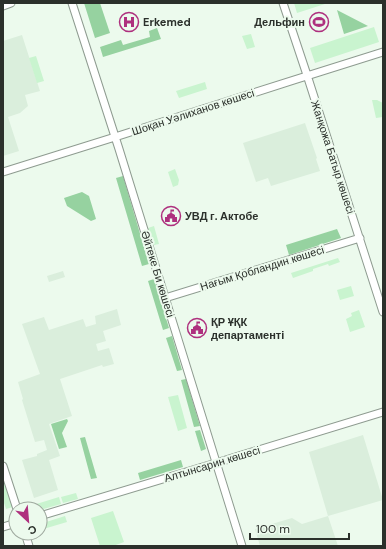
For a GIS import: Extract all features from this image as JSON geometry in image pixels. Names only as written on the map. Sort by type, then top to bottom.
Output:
[{"type":"street","points":[[3,6],[11,3]]},
{"type":"street","name":"Әйтеке Би көшесі","points":[[72,3],[242,546]]},
{"type":"street","name":"Жанқожа Батыр көшесі","points":[[283,3],[383,312]]},
{"type":"street","name":"Шоқан Уәлиханов көшесі","points":[[3,172],[115,138],[307,75],[383,52]]},
{"type":"street","name":"Нағым Қобландин көшесі","points":[[165,298],[360,238]]},
{"type":"street","name":"Алтынсарин көшесі","points":[[48,514],[383,412]]},
{"type":"street","points":[[3,466],[14,501]]},
{"type":"shaded area","points":[[22,35],[40,91],[25,95],[28,106],[20,113],[8,117],[19,151],[3,156],[3,41]]},
{"type":"shaded area","points":[[305,123],[320,171],[271,186],[268,178],[256,182],[243,143]]},
{"type":"shaded area","points":[[63,271],[65,277],[49,282],[47,276]]},
{"type":"shaded area","points":[[117,309],[121,325],[103,331],[106,341],[96,344],[98,351],[109,348],[114,364],[103,367],[102,365],[60,379],[72,416],[49,424],[60,456],[49,460],[58,490],[34,498],[22,460],[37,456],[37,454],[47,450],[44,440],[35,442],[18,382],[40,374],[22,324],[44,317],[49,330],[83,319],[86,327],[96,324],[95,316]]},
{"type":"shaded area","points":[[363,435],[383,500],[328,516],[309,452]]},
{"type":"shaded area","points":[[328,516],[338,546],[260,546],[255,529],[292,518],[302,524]]},
{"type":"green space","points":[[84,3],[100,3],[110,33],[95,38]]},
{"type":"green space","points":[[294,3],[328,3],[297,13]]},
{"type":"green space","points":[[337,10],[368,26],[344,34]]},
{"type":"green space","points":[[374,27],[379,42],[315,63],[310,48]]},
{"type":"green space","points":[[157,28],[161,39],[103,57],[100,47],[121,40],[123,45],[150,37],[149,31]]},
{"type":"green space","points":[[251,34],[255,47],[247,49],[242,36]]},
{"type":"green space","points":[[36,56],[44,81],[37,83],[29,58]]},
{"type":"green space","points":[[205,82],[207,89],[179,98],[176,91]]},
{"type":"green space","points":[[372,100],[377,100],[383,103],[383,117],[376,118]]},
{"type":"green space","points":[[175,169],[179,180],[178,185],[173,187],[168,172]]},
{"type":"green space","points":[[123,176],[149,264],[142,266],[116,178]]},
{"type":"green space","points":[[82,192],[89,196],[96,219],[91,221],[67,206],[64,198]]},
{"type":"green space","points":[[154,226],[159,244],[154,245],[148,228]]},
{"type":"green space","points":[[337,229],[341,238],[289,255],[286,245]]},
{"type":"green space","points":[[338,258],[340,262],[313,269],[313,271],[293,278],[291,273]]},
{"type":"green space","points":[[154,279],[169,328],[163,330],[148,281]]},
{"type":"green space","points":[[351,286],[354,296],[340,300],[337,290]]},
{"type":"green space","points":[[359,310],[365,327],[350,332],[346,319],[352,316],[351,313]]},
{"type":"green space","points":[[172,336],[182,370],[177,371],[166,338]]},
{"type":"green space","points":[[186,379],[200,426],[194,427],[181,380]]},
{"type":"green space","points":[[178,395],[187,428],[178,431],[168,397]]},
{"type":"green space","points":[[67,419],[68,421],[62,433],[67,447],[59,449],[51,424]]},
{"type":"green space","points":[[200,430],[206,449],[201,451],[195,431]]},
{"type":"green space","points":[[85,437],[97,478],[91,479],[80,438]]},
{"type":"green space","points":[[181,460],[183,467],[140,480],[138,473]]},
{"type":"green space","points":[[3,481],[5,482],[11,501],[8,501],[8,508],[6,509],[3,500]]},
{"type":"green space","points":[[76,493],[78,499],[63,503],[61,497]]},
{"type":"green space","points":[[59,497],[61,504],[48,508],[48,501],[46,501]]},
{"type":"green space","points":[[113,511],[124,542],[113,546],[100,546],[91,518]]},
{"type":"green space","points":[[65,516],[67,522],[48,528],[48,521]]},
{"type":"place","name":"Erkemed","points":[[129,22]]},
{"type":"place","name":"Дельфин","points":[[319,22]]},
{"type":"place","name":"УВД г. Актобе","points":[[171,216]]},
{"type":"place","name":"ҚР ҰҚК департаменті","points":[[197,328]]}]
